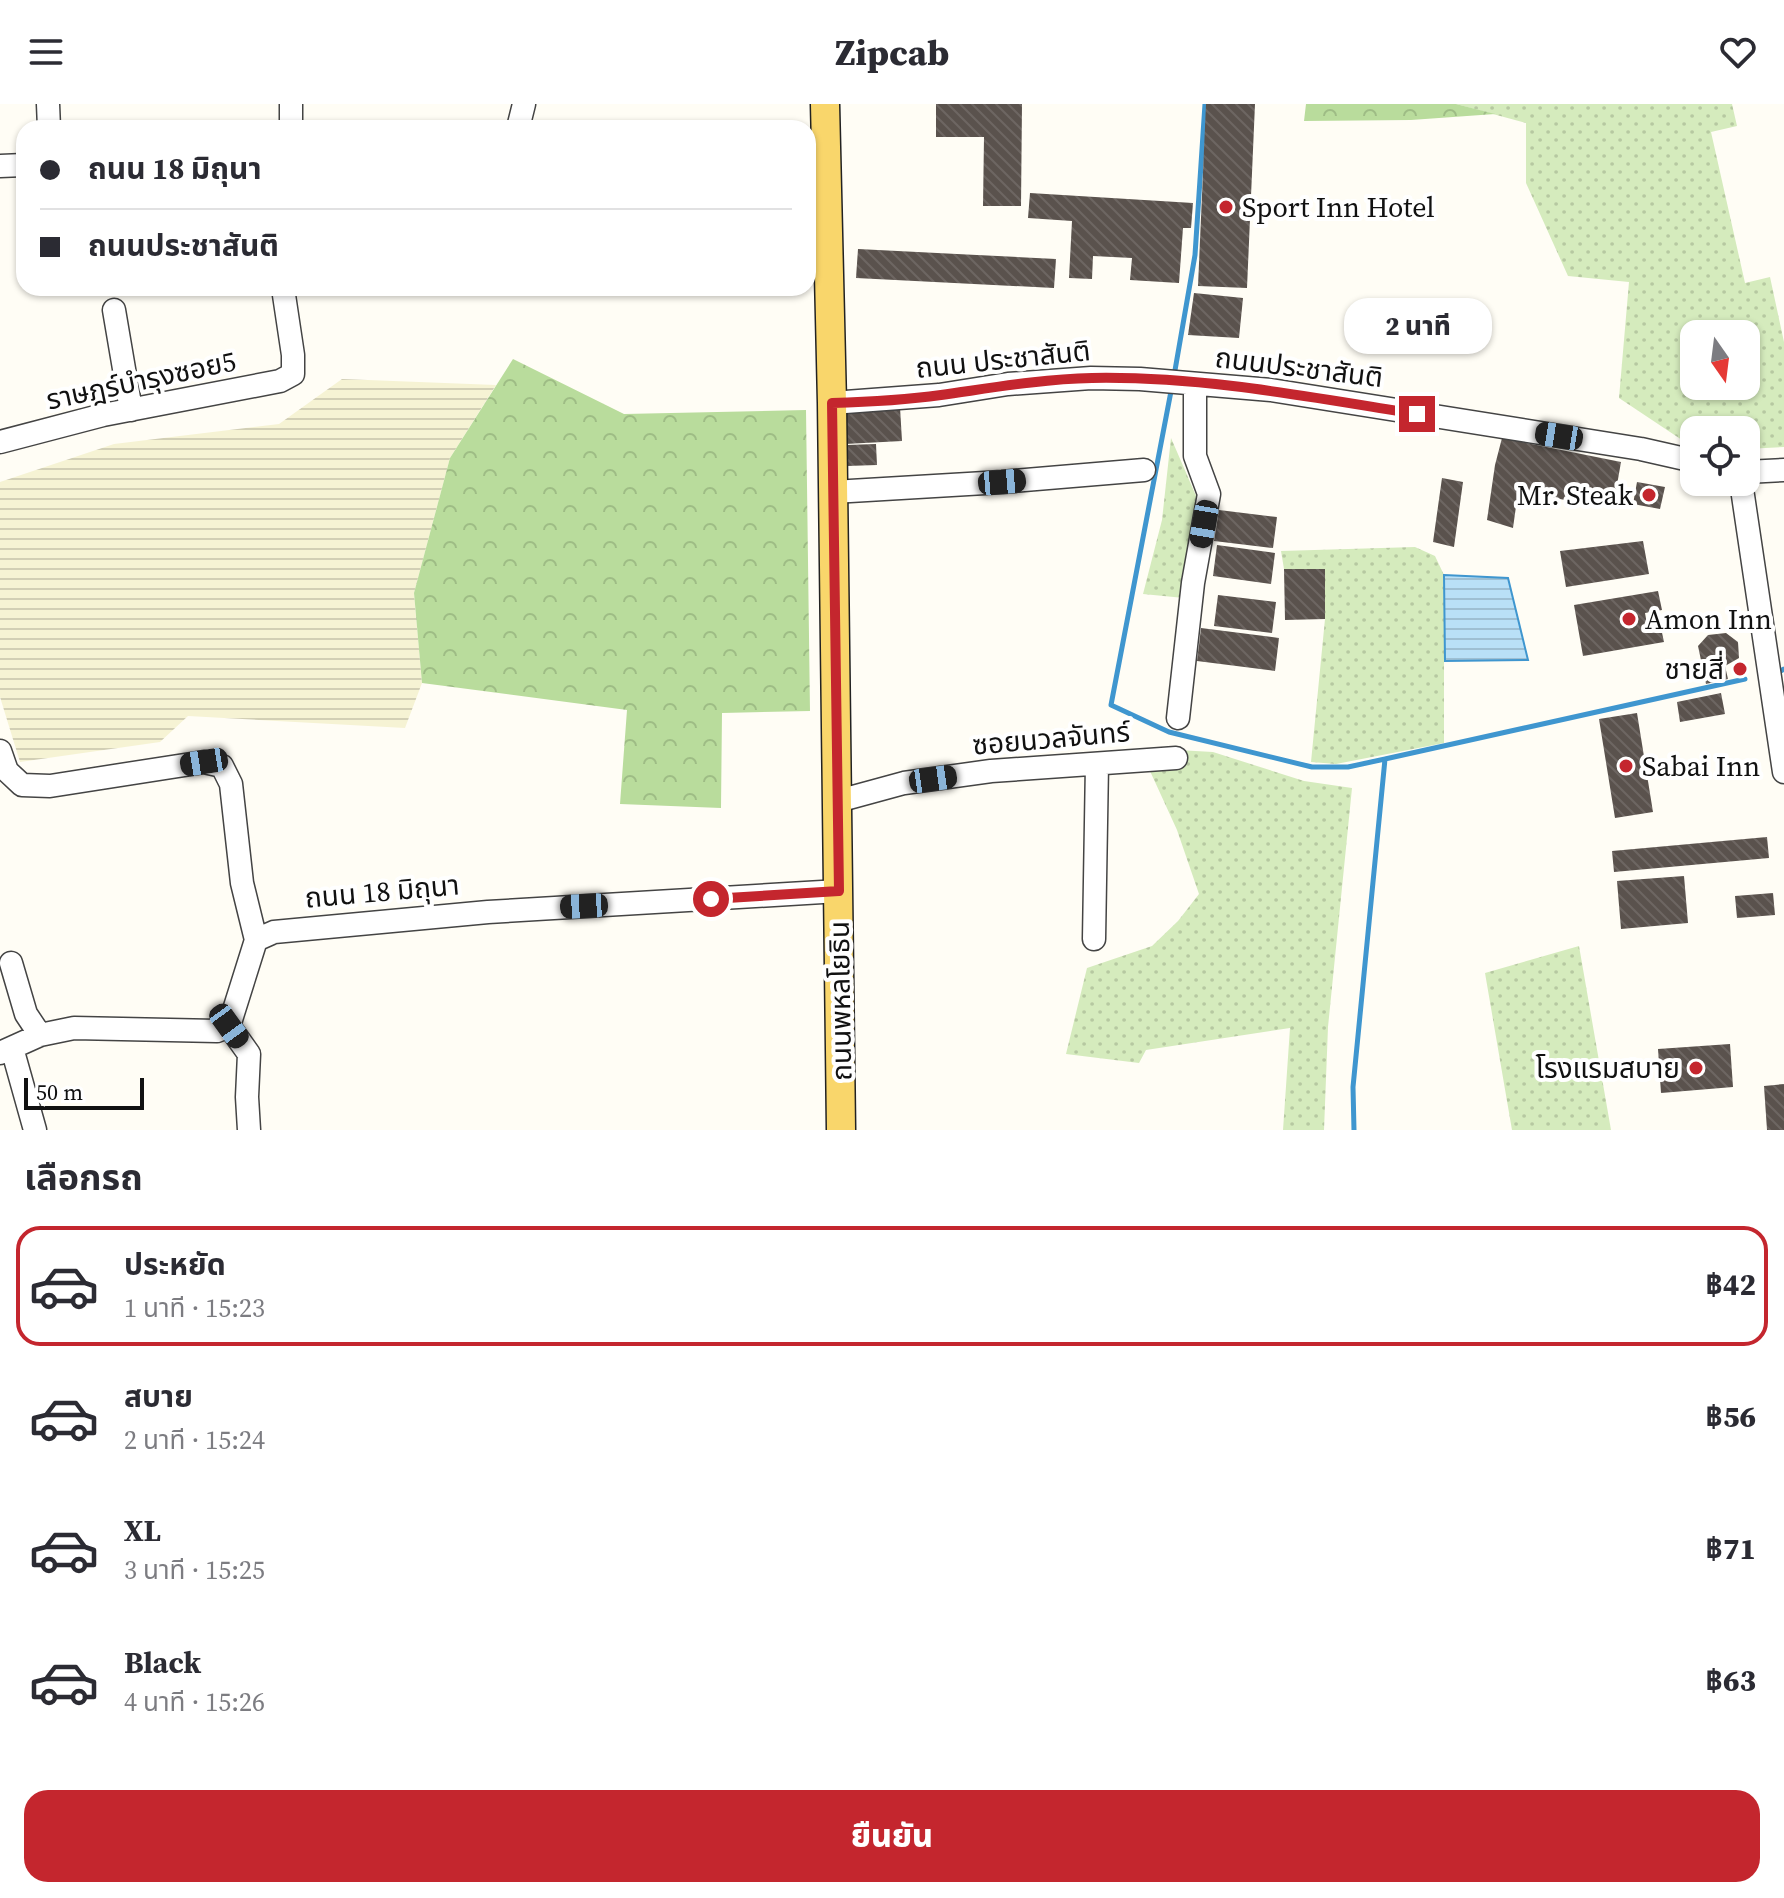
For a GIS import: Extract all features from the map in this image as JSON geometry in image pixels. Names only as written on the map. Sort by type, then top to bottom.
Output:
[{"type":"main road","name":"ถนนพหลโยธิน","points":[[825,104],[818,248],[832,403],[841,1130]]},
{"type":"street","name":"ราษฎร์บำรุงซอย5","points":[[0,442],[131,410],[280,381],[293,374],[284,296]]},
{"type":"street","points":[[114,310],[131,410]]},
{"type":"street","name":"ถนน ประชาสันติ","points":[[832,403],[925,397],[1008,384],[1091,378],[1180,383]]},
{"type":"street","points":[[1178,718],[1193,583],[1209,494],[1195,456],[1180,383]]},
{"type":"street","name":"ถนนประชาสันติ","points":[[1180,383],[1285,393],[1680,458]]},
{"type":"street","points":[[833,492],[1144,470]]},
{"type":"street","points":[[1760,471],[1784,470]]},
{"type":"street","points":[[1744,496],[1775,649],[1784,772]]},
{"type":"street","points":[[0,751],[7,771],[22,785],[50,786],[204,762],[222,766],[231,784],[242,883],[256,940],[229,1026],[217,1031],[74,1028],[40,1035],[6,1050],[35,1130]]},
{"type":"street","name":"ซอยนวลจันทร์","points":[[838,801],[904,783],[991,771],[1176,758]]},
{"type":"street","points":[[1094,939],[1097,764]]},
{"type":"street","name":"ถนน 18 มิถุนา","points":[[256,940],[274,932],[488,912],[839,891]]},
{"type":"street","points":[[11,963],[26,1014],[40,1035]]},
{"type":"street","points":[[229,1026],[249,1054],[249,1130]]},
{"type":"shaded area","points":[[342,379],[496,385],[450,458],[414,593],[422,683],[405,728],[188,716],[160,742],[20,762],[0,697],[0,482],[114,444],[279,424]]},
{"type":"green space","points":[[1306,104],[1456,104],[1495,114],[1411,120],[1304,121]]},
{"type":"green space","points":[[1456,104],[1732,104],[1737,126],[1711,132],[1745,283],[1770,277],[1784,342],[1784,447],[1760,448],[1760,416],[1680,416],[1680,439],[1619,398],[1629,282],[1568,276],[1526,183],[1526,123]]},
{"type":"green space","points":[[513,359],[624,414],[806,410],[810,711],[722,713],[721,808],[620,804],[627,710],[422,683],[414,593],[450,458]]},
{"type":"green space","points":[[1171,438],[1200,505],[1184,598],[1143,594],[1162,520]]},
{"type":"green space","points":[[1415,547],[1435,556],[1444,575],[1444,743],[1336,764],[1311,762],[1325,619],[1325,569],[1284,569],[1281,551]]},
{"type":"green space","points":[[1160,749],[1213,752],[1304,781],[1352,788],[1328,1027],[1324,1130],[1283,1130],[1290,1028],[1146,1050],[1139,1063],[1066,1054],[1087,968],[1152,946],[1178,921],[1199,894],[1177,830],[1150,771]]},
{"type":"green space","points":[[1579,946],[1611,1130],[1512,1130],[1485,973]]},
{"type":"water","points":[[1444,575],[1508,578],[1528,660],[1445,661]]},
{"type":"building","points":[[936,104],[1022,104],[1021,206],[983,206],[984,137],[936,137]]},
{"type":"building","name":"Sport Inn Hotel","points":[[1206,104],[1255,104],[1247,288],[1198,286]]},
{"type":"building","points":[[1030,193],[1193,203],[1191,228],[1183,228],[1179,283],[1130,280],[1132,258],[1093,256],[1092,279],[1069,278],[1072,221],[1028,218]]},
{"type":"building","points":[[858,249],[1056,259],[1054,288],[856,278]]},
{"type":"building","points":[[1194,293],[1243,298],[1239,338],[1188,335]]},
{"type":"building","points":[[900,407],[902,441],[845,444],[843,409]]},
{"type":"building","points":[[1502,438],[1621,462],[1613,508],[1518,492],[1513,528],[1487,520]]},
{"type":"building","points":[[876,444],[877,465],[847,466],[846,445]]},
{"type":"building","points":[[1442,478],[1463,482],[1454,547],[1433,542]]},
{"type":"building","name":"Mr. Steak","points":[[1637,482],[1665,487],[1660,509],[1633,504]]},
{"type":"building","points":[[1219,510],[1277,517],[1273,548],[1214,541]]},
{"type":"building","points":[[1643,541],[1649,574],[1566,587],[1560,551]]},
{"type":"building","points":[[1217,545],[1275,553],[1271,584],[1213,576]]},
{"type":"building","points":[[1284,569],[1325,569],[1325,619],[1285,620]]},
{"type":"building","points":[[1658,591],[1662,610],[1645,613],[1648,630],[1661,628],[1664,642],[1583,656],[1574,605]]},
{"type":"building","points":[[1218,595],[1276,602],[1272,633],[1214,626]]},
{"type":"building","points":[[1201,628],[1279,638],[1275,671],[1197,661]]},
{"type":"building","points":[[1726,633],[1738,642],[1739,658],[1725,666],[1728,679],[1706,684],[1698,646],[1708,635]]},
{"type":"building","points":[[1721,693],[1725,714],[1680,722],[1677,702]]},
{"type":"building","name":"Sabai Inn","points":[[1637,713],[1653,812],[1615,818],[1599,719]]},
{"type":"building","points":[[1767,837],[1769,858],[1614,872],[1612,851]]},
{"type":"building","points":[[1684,876],[1688,923],[1621,929],[1617,881]]},
{"type":"building","points":[[1773,893],[1775,915],[1737,918],[1735,896]]},
{"type":"building","name":"โรงแรมสบาย","points":[[1730,1044],[1733,1087],[1661,1093],[1658,1049]]},
{"type":"building","points":[[1784,1084],[1784,1130],[1767,1130],[1764,1086]]},
{"type":"waterway","points":[[1174,376],[1195,255],[1205,104]]},
{"type":"waterway","points":[[1172,386],[1111,705],[1169,732],[1312,767],[1348,767],[1385,759]]},
{"type":"waterway","points":[[1777,673],[1784,669]]},
{"type":"waterway","points":[[1354,1130],[1353,1087],[1385,759],[1745,679]]},
{"type":"place","name":"Sport Inn Hotel","points":[[1226,207]]},
{"type":"place","name":"Mr. Steak","points":[[1649,495]]},
{"type":"place","name":"Amon Inn","points":[[1629,619]]},
{"type":"place","name":"ชายสี่","points":[[1740,669]]},
{"type":"place","name":"Sabai Inn","points":[[1626,766]]},
{"type":"place","name":"โรงแรมสบาย","points":[[1696,1068]]},
{"type":"route","points":[[711,899],[839,891],[832,403],[916,398],[1008,384],[1091,378],[1271,390],[1417,414]]}]
